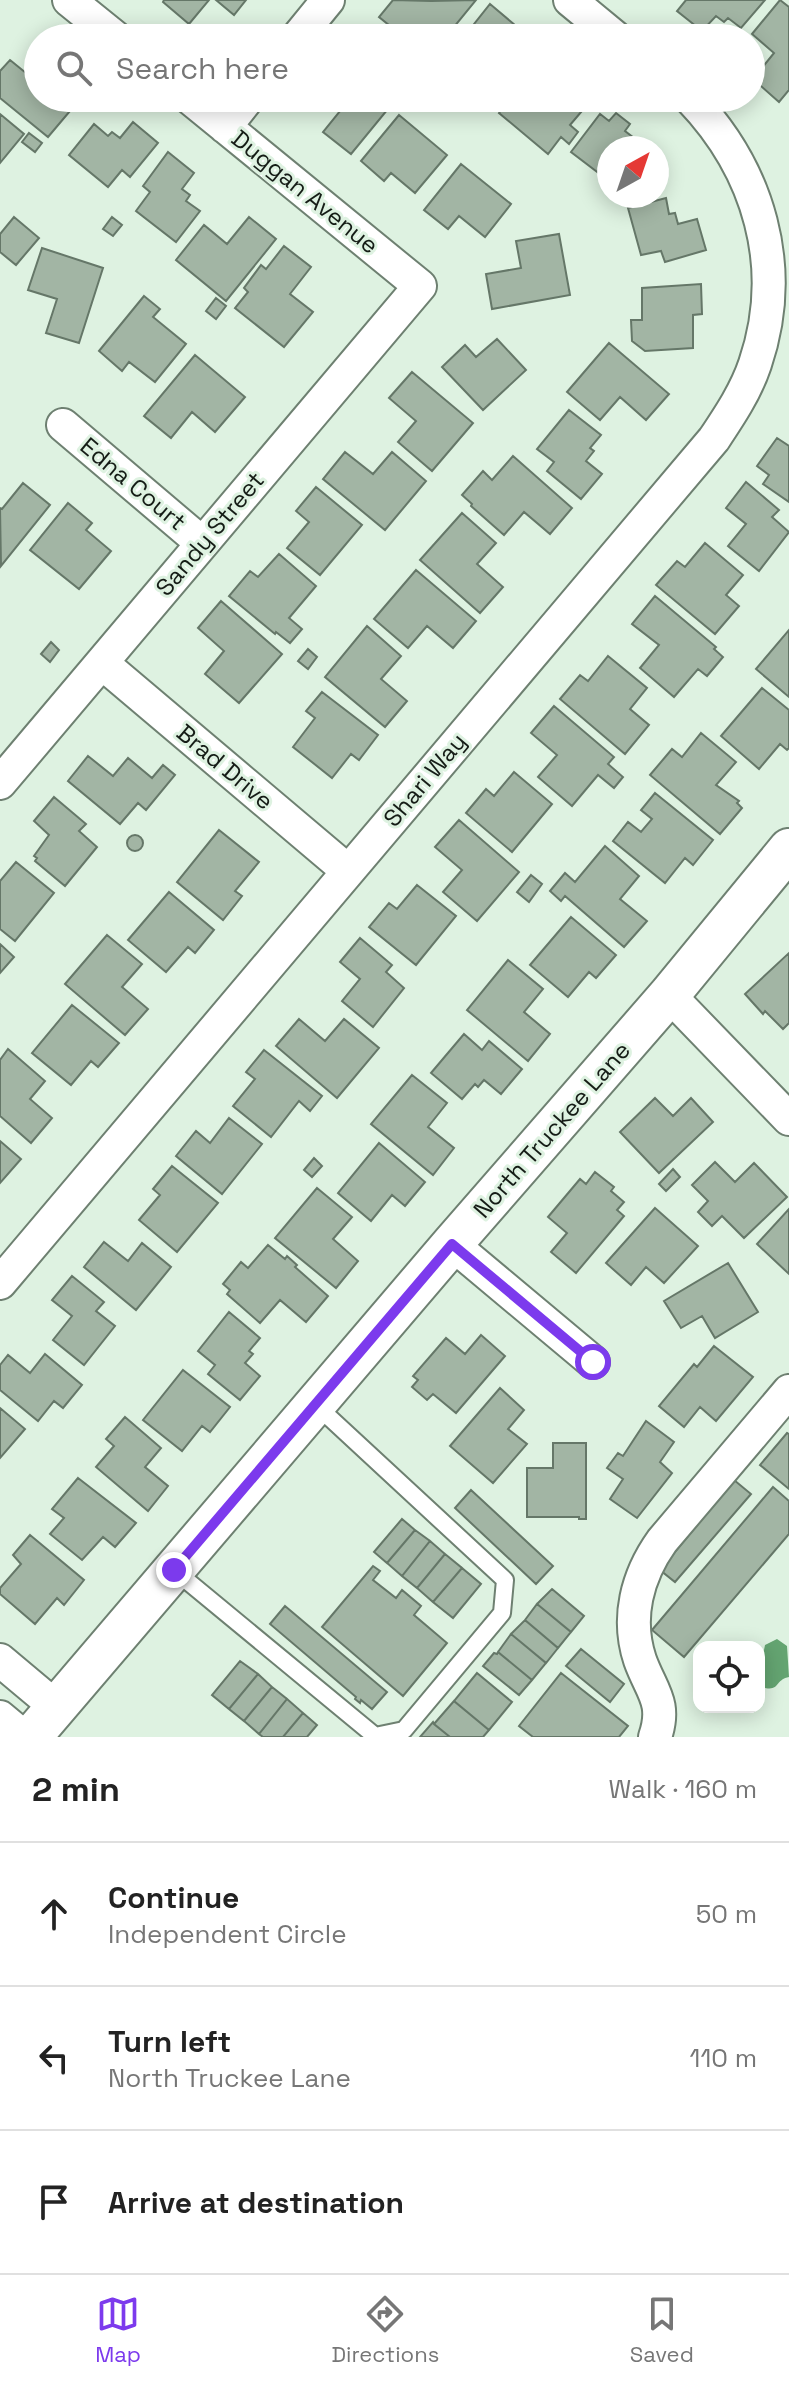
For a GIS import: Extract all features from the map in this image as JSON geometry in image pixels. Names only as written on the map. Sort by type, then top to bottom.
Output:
[{"type":"street","points":[[69,0],[99,24]]},
{"type":"street","points":[[308,24],[328,0]]},
{"type":"street","points":[[570,0],[599,24]]},
{"type":"street","name":"Duggan Avenue","points":[[207,112],[420,286]]},
{"type":"street","points":[[225,127],[237,112]]},
{"type":"street","name":"Shari Way","points":[[0,1283],[714,439],[738,403],[755,364],[766,321],[777,238],[739,163],[719,130],[703,112]]},
{"type":"street","name":"Sandy Street","points":[[0,783],[420,286]]},
{"type":"street","name":"Edna Court","points":[[63,425],[202,543]]},
{"type":"street","name":"Brad Drive","points":[[102,663],[348,871]]},
{"type":"street","name":"North Truckee Lane","points":[[44,1722],[669,995],[789,849]]},
{"type":"street","points":[[669,995],[789,1119]]},
{"type":"street","points":[[452,1244],[593,1362]]},
{"type":"street","points":[[655,1737],[660,1721],[660,1702],[640,1660],[634,1632],[634,1607],[640,1580],[662,1541],[789,1391]]},
{"type":"street","points":[[0,1660],[44,1722]]},
{"type":"street","points":[[0,1717],[24,1737]]},
{"type":"lane","points":[[174,1570],[375,1736],[404,1730],[502,1613],[505,1580],[316,1405]]},
{"type":"shaded area","points":[[777,1639],[787,1646],[789,1677],[772,1688],[765,1688],[765,1645]]},
{"type":"building","points":[[164,0],[209,0],[189,24]]},
{"type":"building","points":[[216,0],[246,0],[234,15]]},
{"type":"building","points":[[393,0],[476,0],[456,24],[388,24],[379,17]]},
{"type":"building","points":[[686,0],[765,0],[744,24],[736,24],[728,18],[724,22],[716,16],[709,24],[693,24],[677,11]]},
{"type":"building","points":[[780,0],[789,7],[789,90],[779,102],[765,90],[765,64],[774,53],[765,45],[765,24],[760,24]]},
{"type":"building","points":[[490,4],[514,24],[474,24]]},
{"type":"building","points":[[10,60],[24,71],[24,112],[69,112],[48,137],[0,98],[0,71]]},
{"type":"building","points":[[339,112],[386,112],[351,154],[323,132]]},
{"type":"building","points":[[581,112],[570,125],[578,132],[569,144],[561,137],[548,154],[499,113]]},
{"type":"building","points":[[616,113],[630,124],[625,131],[631,136],[597,136],[597,172],[571,152],[600,114],[609,121]]},
{"type":"building","points":[[0,114],[24,134],[0,163]]},
{"type":"building","points":[[399,115],[447,155],[415,193],[391,173],[384,181],[361,161]]},
{"type":"building","points":[[133,122],[158,143],[130,177],[122,170],[108,187],[69,155],[94,124],[108,136],[112,132],[120,138]]},
{"type":"building","points":[[29,133],[42,143],[35,152],[22,142]]},
{"type":"building","points":[[168,152],[194,173],[182,189],[190,195],[186,201],[200,211],[176,242],[136,211],[150,192],[143,186]]},
{"type":"building","points":[[461,164],[511,204],[485,237],[459,216],[448,229],[424,210]]},
{"type":"building","points":[[628,208],[668,208],[669,214],[675,213],[678,224],[697,219],[706,250],[665,262],[661,251],[641,255]]},
{"type":"building","points":[[14,217],[39,238],[16,265],[0,252],[0,234]]},
{"type":"building","points":[[112,217],[122,225],[113,236],[103,229]]},
{"type":"building","points":[[249,217],[276,239],[226,301],[176,260],[204,225],[227,244]]},
{"type":"building","points":[[559,234],[570,295],[492,309],[486,274],[521,268],[516,241]]},
{"type":"building","points":[[284,246],[311,267],[290,294],[313,312],[284,347],[235,308],[248,292],[244,288],[261,265],[266,269]]},
{"type":"building","points":[[42,248],[103,268],[79,343],[46,333],[57,299],[28,290]]},
{"type":"building","points":[[701,284],[702,314],[693,315],[693,348],[645,351],[632,341],[631,320],[642,320],[642,288]]},
{"type":"building","points":[[144,296],[160,309],[153,317],[186,344],[155,382],[129,362],[122,371],[99,351]]},
{"type":"building","points":[[216,298],[226,306],[216,319],[206,311]]},
{"type":"building","points":[[497,339],[526,370],[483,410],[442,367],[465,345],[476,357]]},
{"type":"building","points":[[609,343],[669,394],[646,420],[620,397],[600,420],[567,392]]},
{"type":"building","points":[[195,355],[245,397],[215,432],[192,412],[171,438],[144,416]]},
{"type":"building","points":[[412,372],[473,423],[432,471],[398,442],[416,421],[389,398]]},
{"type":"building","points":[[569,410],[601,435],[590,448],[594,451],[586,461],[602,474],[581,499],[547,471],[554,462],[537,449]]},
{"type":"building","points":[[777,438],[789,446],[789,502],[763,484],[769,475],[757,466]]},
{"type":"building","points":[[345,452],[373,474],[392,452],[426,481],[385,530],[323,479]]},
{"type":"building","points":[[513,456],[572,508],[550,534],[524,512],[504,535],[462,495],[483,471],[492,480]]},
{"type":"building","points":[[746,482],[779,510],[772,517],[789,532],[759,571],[728,546],[746,524],[726,508]]},
{"type":"building","points":[[23,483],[50,505],[1,566],[0,508]]},
{"type":"building","points":[[316,487],[362,525],[320,575],[287,548],[309,522],[296,511]]},
{"type":"building","points":[[68,503],[92,523],[86,530],[111,551],[79,589],[30,550]]},
{"type":"building","points":[[462,513],[496,543],[477,564],[503,587],[480,613],[420,560]]},
{"type":"building","points":[[705,543],[743,575],[726,595],[739,606],[715,634],[656,585],[677,561],[685,567]]},
{"type":"building","points":[[279,554],[316,586],[289,618],[302,629],[290,643],[229,596],[250,571],[258,577]]},
{"type":"building","points":[[416,570],[476,621],[453,648],[427,626],[408,648],[374,619]]},
{"type":"building","points":[[655,596],[716,647],[714,649],[723,657],[707,676],[698,669],[674,697],[640,668],[659,645],[632,624]]},
{"type":"building","points":[[221,601],[282,654],[239,703],[205,674],[224,651],[198,628]]},
{"type":"building","points":[[367,626],[401,656],[381,679],[407,701],[385,727],[325,677]]},
{"type":"building","points":[[789,630],[789,697],[756,669]]},
{"type":"building","points":[[51,642],[59,650],[50,662],[41,654]]},
{"type":"building","points":[[308,649],[317,657],[308,669],[298,661]]},
{"type":"building","points":[[608,656],[647,688],[630,709],[649,725],[625,754],[560,699],[580,675],[588,681]]},
{"type":"building","points":[[762,688],[789,710],[789,748],[787,750],[780,744],[759,769],[721,736]]},
{"type":"building","points":[[322,692],[378,735],[359,760],[351,754],[332,778],[293,747],[315,718],[306,711]]},
{"type":"building","points":[[554,706],[614,757],[608,764],[623,777],[614,788],[598,775],[572,806],[538,777],[557,755],[531,733]]},
{"type":"building","points":[[701,733],[736,762],[716,785],[739,801],[737,803],[742,808],[720,834],[650,775],[672,749],[682,757]]},
{"type":"building","points":[[88,756],[113,776],[128,758],[152,778],[163,765],[175,775],[146,810],[138,803],[120,824],[68,781]]},
{"type":"building","points":[[514,772],[552,804],[512,852],[466,813],[486,789],[494,796]]},
{"type":"building","points":[[655,793],[713,840],[693,865],[685,858],[665,883],[613,841],[628,822],[641,832],[652,819],[641,810]]},
{"type":"building","points":[[54,797],[86,824],[79,831],[97,847],[65,886],[35,861],[37,858],[34,856],[49,835],[34,821]]},
{"type":"building","points":[[459,820],[519,872],[477,921],[443,892],[462,870],[435,847]]},
{"type":"building","points":[[219,830],[259,862],[235,891],[242,896],[223,920],[177,882]]},
{"type":"building","points":[[132,835],[138,835],[143,843],[141,849],[132,851],[127,846],[127,840]]},
{"type":"building","points":[[605,846],[639,876],[620,899],[647,921],[624,947],[565,896],[561,901],[550,891],[565,873],[575,882]]},
{"type":"building","points":[[16,862],[54,893],[15,941],[0,929],[0,881]]},
{"type":"building","points":[[531,875],[542,884],[529,902],[517,892]]},
{"type":"building","points":[[417,885],[456,916],[416,965],[369,927],[389,903],[397,909]]},
{"type":"building","points":[[169,892],[214,930],[195,953],[188,947],[166,972],[128,940]]},
{"type":"building","points":[[571,917],[616,955],[596,978],[589,972],[568,997],[530,965]]},
{"type":"building","points":[[107,935],[142,964],[122,987],[148,1009],[125,1035],[65,984]]},
{"type":"building","points":[[360,938],[392,965],[386,972],[404,988],[373,1027],[342,1001],[360,979],[340,962]]},
{"type":"building","points":[[0,944],[14,957],[0,973]]},
{"type":"building","points":[[789,953],[789,1023],[783,1029],[765,1011],[763,1014],[745,994]]},
{"type":"building","points":[[508,960],[543,989],[524,1012],[550,1034],[528,1061],[467,1010]]},
{"type":"building","points":[[72,1005],[119,1043],[98,1067],[91,1061],[71,1085],[32,1053]]},
{"type":"building","points":[[299,1019],[325,1041],[344,1019],[379,1048],[337,1098],[276,1046]]},
{"type":"building","points":[[464,1034],[482,1050],[489,1041],[522,1069],[501,1094],[484,1080],[478,1087],[475,1084],[462,1099],[431,1073]]},
{"type":"building","points":[[8,1049],[45,1081],[30,1099],[52,1118],[31,1143],[0,1116],[0,1060]]},
{"type":"building","points":[[264,1050],[322,1096],[310,1111],[299,1101],[271,1137],[233,1106],[255,1079],[246,1072]]},
{"type":"building","points":[[412,1075],[447,1103],[428,1127],[454,1148],[433,1175],[371,1124]]},
{"type":"building","points":[[655,1098],[673,1116],[691,1098],[713,1122],[659,1173],[620,1132]]},
{"type":"building","points":[[229,1118],[262,1144],[222,1194],[176,1156],[196,1131],[210,1143]]},
{"type":"building","points":[[0,1141],[21,1159],[0,1183]]},
{"type":"building","points":[[379,1143],[425,1182],[405,1206],[392,1195],[371,1221],[338,1193]]},
{"type":"building","points":[[314,1158],[322,1166],[312,1177],[304,1170]]},
{"type":"building","points":[[715,1162],[735,1182],[754,1163],[787,1197],[744,1238],[722,1216],[712,1226],[698,1212],[708,1201],[692,1185]]},
{"type":"building","points":[[172,1166],[218,1203],[177,1252],[139,1220],[160,1195],[153,1189]]},
{"type":"building","points":[[673,1169],[680,1177],[666,1191],[659,1184]]},
{"type":"building","points":[[595,1172],[614,1187],[611,1191],[624,1202],[617,1210],[624,1216],[576,1273],[551,1252],[567,1233],[548,1217],[580,1179],[586,1184]]},
{"type":"building","points":[[317,1188],[352,1217],[333,1239],[358,1261],[336,1288],[275,1238]]},
{"type":"building","points":[[655,1208],[698,1246],[664,1283],[646,1267],[631,1285],[606,1263]]},
{"type":"building","points":[[789,1209],[789,1274],[757,1244]]},
{"type":"building","points":[[104,1242],[128,1261],[142,1243],[171,1267],[136,1310],[84,1267]]},
{"type":"building","points":[[268,1245],[285,1259],[287,1256],[328,1296],[306,1322],[280,1300],[260,1323],[227,1294],[230,1290],[223,1284],[241,1262],[248,1268]]},
{"type":"building","points":[[728,1263],[758,1312],[715,1338],[702,1316],[681,1328],[664,1301]]},
{"type":"building","points":[[72,1276],[104,1302],[96,1311],[115,1326],[84,1365],[53,1340],[72,1316],[52,1300]]},
{"type":"building","points":[[229,1312],[260,1338],[249,1351],[253,1354],[245,1363],[260,1376],[240,1400],[208,1374],[215,1365],[198,1351]]},
{"type":"building","points":[[481,1335],[505,1356],[456,1413],[433,1394],[427,1400],[412,1387],[418,1380],[413,1376],[446,1338],[465,1354]]},
{"type":"building","points":[[714,1346],[753,1377],[716,1421],[700,1407],[684,1427],[659,1406],[694,1364],[697,1367]]},
{"type":"building","points":[[45,1354],[82,1385],[63,1408],[54,1401],[38,1421],[0,1390],[0,1365],[8,1355],[30,1373]]},
{"type":"building","points":[[183,1370],[230,1407],[210,1432],[202,1426],[182,1451],[143,1420]]},
{"type":"building","points":[[500,1388],[524,1410],[508,1429],[527,1444],[493,1483],[450,1446]]},
{"type":"building","points":[[0,1408],[25,1429],[0,1458]]},
{"type":"building","points":[[125,1417],[161,1448],[145,1467],[168,1486],[148,1511],[96,1467],[114,1446],[106,1439]]},
{"type":"building","points":[[646,1421],[674,1442],[660,1462],[672,1473],[637,1518],[610,1499],[623,1479],[607,1468],[618,1453],[623,1456]]},
{"type":"building","points":[[789,1434],[789,1489],[760,1465]]},
{"type":"building","points":[[553,1443],[586,1443],[586,1519],[527,1517],[527,1468],[553,1468]]},
{"type":"building","points":[[78,1478],[136,1523],[115,1547],[103,1537],[82,1560],[50,1534],[64,1518],[52,1509]]},
{"type":"building","points":[[734,1480],[751,1494],[675,1582],[660,1570]]},
{"type":"building","points":[[773,1487],[789,1501],[789,1534],[698,1641],[693,1641],[693,1646],[684,1657],[652,1630]]},
{"type":"building","points":[[471,1490],[553,1566],[536,1584],[455,1508]]},
{"type":"building","points":[[402,1519],[415,1530],[387,1563],[374,1552]]},
{"type":"building","points":[[415,1530],[430,1541],[402,1576],[387,1563]]},
{"type":"building","points":[[30,1535],[84,1580],[64,1605],[57,1598],[35,1624],[0,1594],[0,1588],[21,1564],[13,1555]]},
{"type":"building","points":[[430,1541],[445,1554],[417,1588],[402,1576]]},
{"type":"building","points":[[445,1554],[462,1568],[433,1602],[417,1588]]},
{"type":"building","points":[[373,1566],[380,1571],[373,1580],[396,1598],[402,1590],[421,1606],[414,1615],[447,1643],[403,1696],[322,1627]]},
{"type":"building","points":[[462,1568],[481,1584],[453,1618],[433,1602]]},
{"type":"building","points":[[552,1589],[584,1616],[571,1632],[537,1604]]},
{"type":"building","points":[[537,1604],[571,1632],[558,1648],[525,1620]]},
{"type":"building","points":[[285,1606],[387,1692],[372,1709],[355,1699],[270,1624]]},
{"type":"building","points":[[525,1620],[558,1648],[546,1663],[511,1634]]},
{"type":"building","points":[[511,1634],[546,1663],[532,1680],[498,1652]]},
{"type":"building","points":[[581,1649],[624,1684],[610,1702],[566,1666]]},
{"type":"building","points":[[498,1652],[532,1680],[519,1695],[483,1666]]},
{"type":"building","points":[[240,1661],[258,1674],[229,1709],[212,1695]]},
{"type":"building","points":[[477,1673],[512,1702],[489,1730],[454,1701]]},
{"type":"building","points":[[561,1673],[628,1726],[619,1737],[533,1737],[519,1726]]},
{"type":"building","points":[[258,1674],[272,1687],[244,1721],[229,1709]]},
{"type":"building","points":[[272,1687],[287,1699],[259,1734],[244,1721]]},
{"type":"building","points":[[287,1699],[303,1713],[283,1737],[263,1737],[259,1734]]},
{"type":"building","points":[[454,1701],[489,1730],[483,1737],[450,1737],[434,1724]]},
{"type":"building","points":[[303,1713],[317,1725],[307,1737],[283,1737]]},
{"type":"building","points":[[434,1724],[450,1737],[420,1737]]},
{"type":"route","points":[[174,1570],[452,1244],[593,1362]]}]
